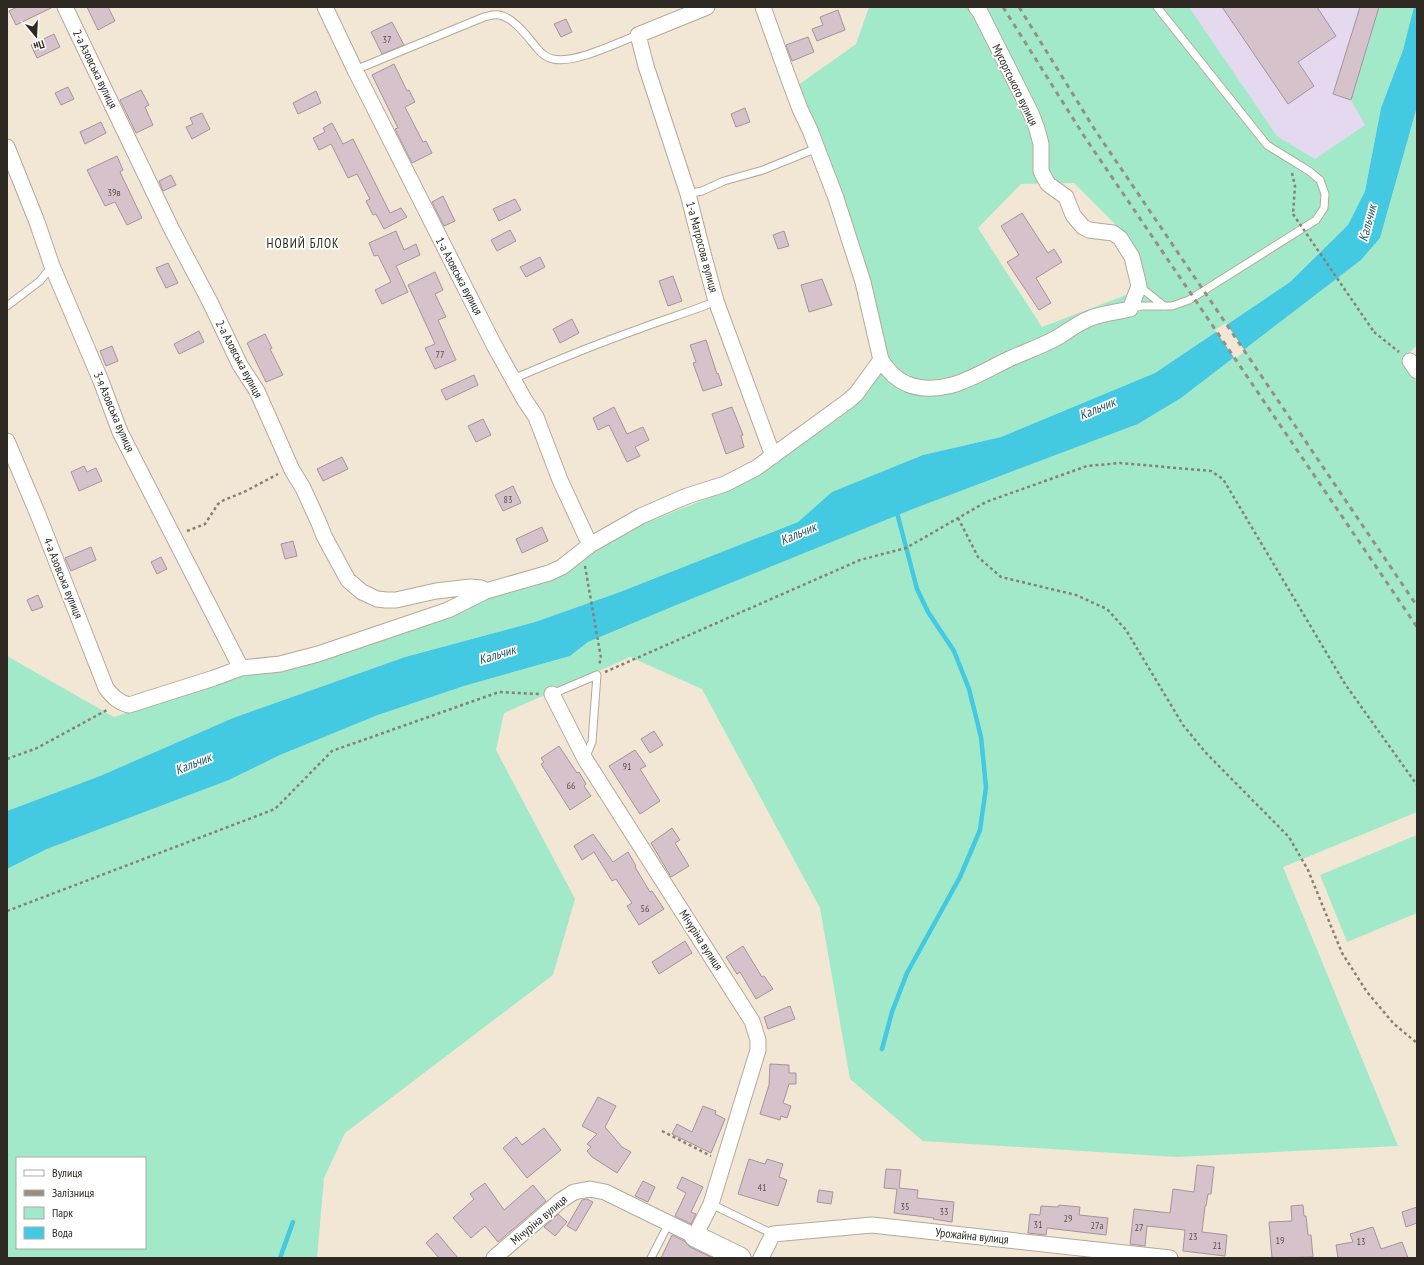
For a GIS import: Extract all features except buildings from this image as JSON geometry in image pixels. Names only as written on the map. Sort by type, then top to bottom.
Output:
[{"type":"street","name":"2-а Азовська вулиця","points":[[65,7],[171,228],[210,302],[240,365],[257,390],[291,468],[303,488],[320,523],[324,536],[348,580],[362,592],[377,599],[390,600],[436,591],[471,587],[486,590]]},
{"type":"street","name":"1-а Азовська вулиця","points":[[324,7],[494,345],[536,417],[586,548]]},
{"type":"street","points":[[638,35],[707,7]]},
{"type":"street","points":[[763,7],[788,77],[836,198],[857,263],[881,360],[893,376],[903,382],[924,389],[958,384],[1051,340],[1092,317],[1130,309],[1139,286]]},
{"type":"street","name":"Мусоргського вулиця","points":[[976,7],[980,12],[1033,118],[1041,144],[1041,171],[1048,184],[1066,197],[1073,215],[1083,226],[1089,230],[1113,233],[1120,238],[1132,257],[1139,286]]},
{"type":"street","name":"1-а Матросова вулиця","points":[[638,35],[646,66],[688,194],[716,301],[773,456]]},
{"type":"street","name":"3-я Азовська вулиця","points":[[7,148],[37,222],[52,266],[101,381],[120,432],[241,668]]},
{"type":"street","points":[[124,703],[214,678],[241,668],[280,664],[318,654],[448,610],[486,590],[549,573],[562,567],[586,548],[641,516],[688,496],[725,484],[756,468],[852,398],[881,360]]},
{"type":"street","name":"4-а Азовська вулиця","points":[[7,442],[39,517],[106,688],[113,698],[124,703]]},
{"type":"street","name":"Мічуріна вулиця","points":[[552,694],[585,759],[748,1014],[756,1030],[758,1045],[756,1060],[711,1204],[695,1236]]},
{"type":"street","name":"Мічуріна вулиця","points":[[494,1258],[560,1201],[574,1192],[590,1189],[605,1192],[669,1223],[695,1236],[720,1253],[740,1258]]},
{"type":"street","name":"Урожайна вулиця","points":[[773,1234],[872,1225],[1170,1258]]},
{"type":"street","points":[[761,1258],[773,1234]]},
{"type":"lane","points":[[1130,309],[1141,306],[1172,306],[1189,300],[1316,220],[1324,208],[1325,194],[1320,180],[1309,170],[1267,145],[1157,7]]},
{"type":"lane","points":[[355,70],[484,17],[494,15],[500,15],[507,18],[520,28],[541,53],[552,59],[565,60],[587,55],[638,35]]},
{"type":"lane","points":[[688,194],[702,191],[724,181],[764,170],[817,148]]},
{"type":"lane","points":[[7,306],[40,281],[52,266]]},
{"type":"lane","points":[[1139,286],[1164,306]]},
{"type":"lane","points":[[514,379],[584,349],[716,301]]},
{"type":"lane","points":[[552,694],[598,675],[592,742],[585,759]]},
{"type":"lane","points":[[711,1204],[773,1234]]},
{"type":"lane","points":[[652,1258],[669,1223]]},
{"type":"path","points":[[1295,186],[1294,214],[1374,332],[1414,366]]},
{"type":"path","points":[[598,675],[860,560],[906,548],[986,502],[1087,466],[1120,464],[1211,471],[1223,479],[1345,684],[1417,785]]},
{"type":"path","points":[[173,537],[205,524],[218,504],[224,500],[244,492],[291,468]]},
{"type":"path","points":[[958,518],[978,557],[1001,578],[1076,595],[1107,609],[1126,630],[1183,725],[1206,753],[1289,838],[1308,870],[1342,953],[1367,992],[1394,1024],[1417,1043]]},
{"type":"path","points":[[586,548],[589,592],[601,658]]},
{"type":"path","points":[[7,912],[275,809],[332,751],[500,692],[552,694]]},
{"type":"path","points":[[7,759],[37,748],[124,703]]},
{"type":"path","points":[[662,1131],[724,1162]]},
{"type":"shaded area","points":[[1189,7],[1379,7],[1365,125],[1315,159],[1277,136]]},
{"type":"green space","points":[[869,7],[1189,7],[1277,136],[1315,159],[1365,125],[1351,100],[1379,7],[1415,7],[1403,50],[1381,108],[1365,191],[1348,225],[1290,282],[1155,373],[1001,437],[923,455],[833,492],[798,522],[620,592],[535,622],[405,657],[233,718],[100,776],[7,811],[7,656],[114,717],[239,675],[283,672],[442,620],[465,600],[584,558],[641,525],[731,489],[752,478],[845,414],[857,400],[879,360],[838,201],[794,88],[856,44]],"holes":[[[1074,183],[1127,236],[1147,287],[1042,327],[978,228],[1021,184]]]},
{"type":"green space","points":[[1417,107],[1417,345],[1402,360],[1417,382],[1417,812],[1283,867],[1398,1146],[1177,1157],[923,1141],[850,1079],[820,908],[702,689],[630,657],[504,713],[496,750],[575,899],[553,975],[345,1133],[324,1178],[317,1258],[7,1258],[7,869],[47,849],[229,780],[280,755],[378,715],[464,686],[570,656],[588,642],[674,606],[913,509],[1138,424],[1181,398],[1361,260],[1380,238]]},
{"type":"green space","points":[[1417,835],[1417,913],[1347,942],[1320,875]]},
{"type":"water","name":"Кальчик","points":[[1414,7],[1417,7],[1417,107],[1380,238],[1361,260],[1181,398],[1138,424],[913,509],[674,606],[588,642],[570,656],[464,686],[378,715],[280,755],[229,780],[47,849],[7,869],[7,811],[100,776],[233,718],[405,657],[535,622],[620,592],[798,522],[832,492],[923,455],[1001,437],[1155,373],[1290,282],[1348,225],[1365,191],[1381,108],[1403,50]]},
{"type":"pier","points":[[1226,323],[1245,351],[1235,359],[1215,330]]},
{"type":"waterway","points":[[882,1049],[892,1012],[907,973],[960,877],[980,830],[986,787],[981,737],[969,689],[954,651],[928,612],[917,589],[896,509]]},
{"type":"waterway","points":[[280,1258],[293,1222]]},
{"type":"railway","points":[[1003,7],[1084,136],[1417,627]]},
{"type":"railway","points":[[1019,7],[1095,130],[1417,606]]},
{"type":"district","name":"НОВИЙ БЛОК","points":[[303,243]]}]
